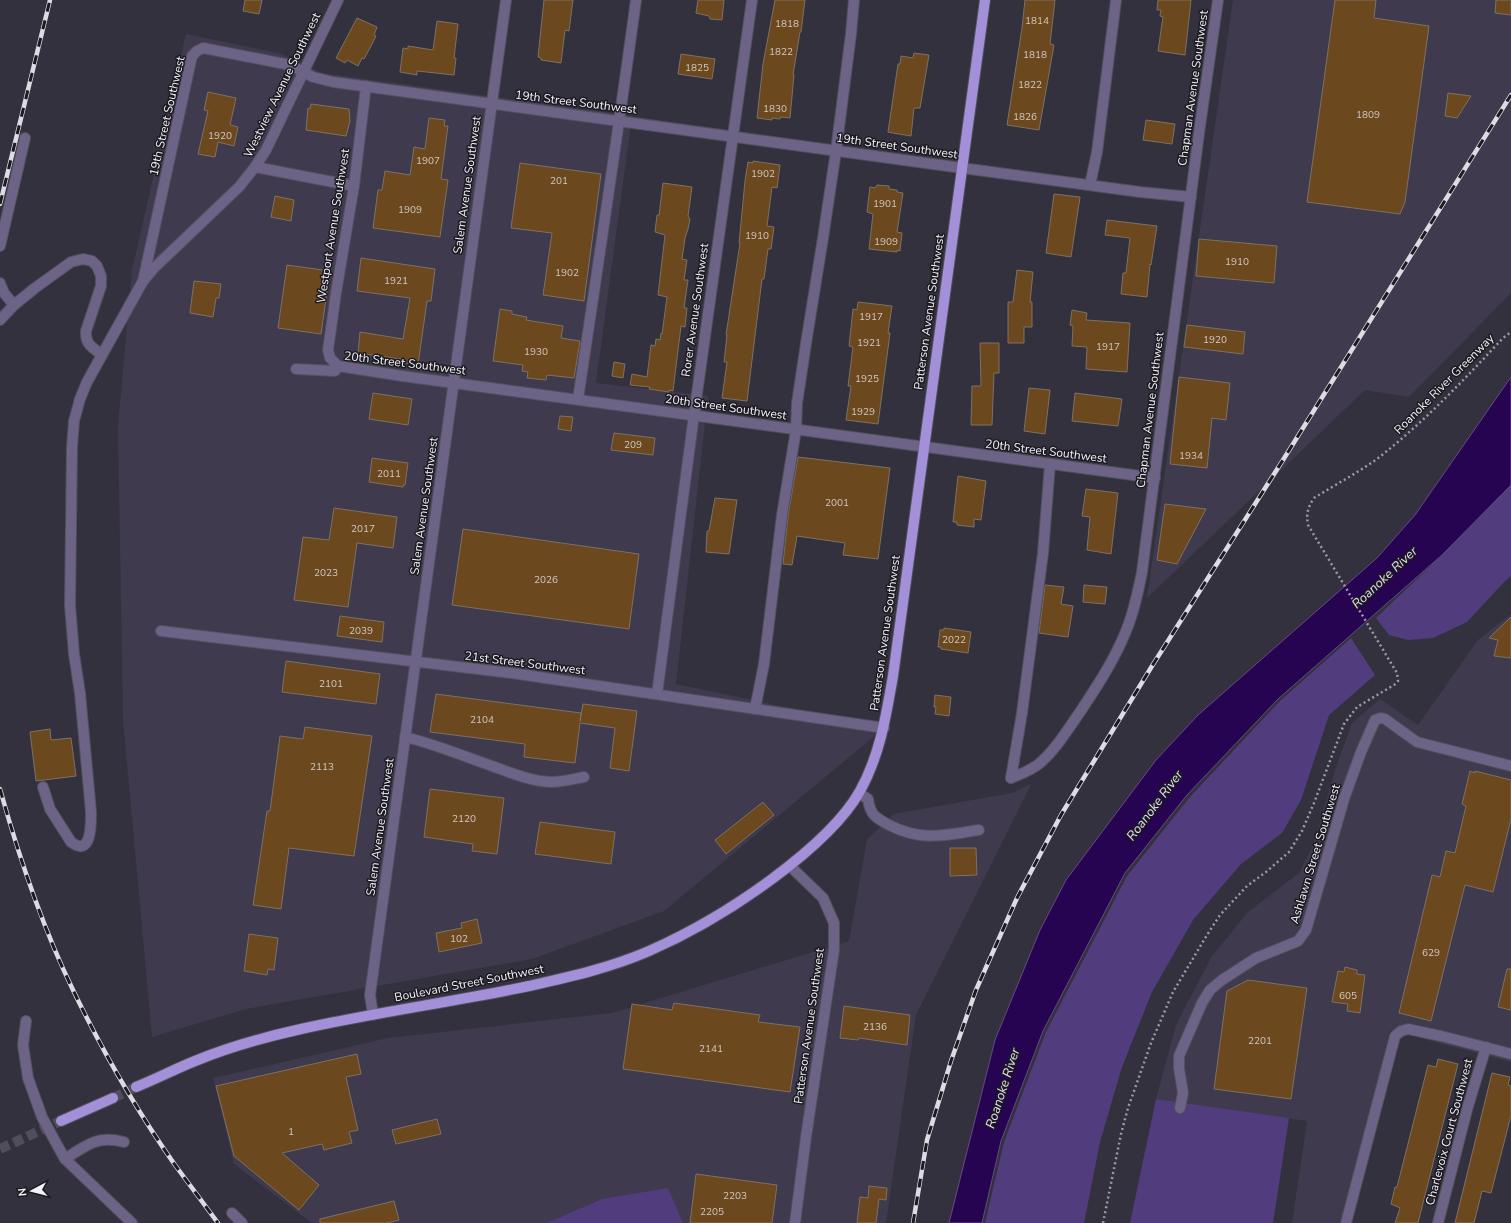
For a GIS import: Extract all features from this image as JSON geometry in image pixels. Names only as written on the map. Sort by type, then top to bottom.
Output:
[{"type":"main road","name":"Patterson Avenue Southwest","points":[[790,866],[815,844],[863,796],[884,728],[893,676],[985,0]]},
{"type":"main road","name":"Boulevard Street Southwest","points":[[136,1088],[194,1061],[242,1044],[302,1029],[497,992],[572,976],[614,964],[654,948],[720,914],[753,893],[790,866]]},
{"type":"main road","points":[[61,1122],[113,1098]]},
{"type":"street","name":"Westview Avenue Southwest","points":[[143,280],[239,187],[256,167],[266,150],[338,0]]},
{"type":"street","name":"Salem Avenue Southwest","points":[[373,1015],[370,995],[506,0]]},
{"type":"street","points":[[578,399],[628,64],[636,0]]},
{"type":"street","name":"Rorer Avenue Southwest","points":[[657,694],[732,136],[752,0]]},
{"type":"street","points":[[755,709],[764,664],[782,515],[796,430],[797,403],[806,337],[836,151],[854,0]]},
{"type":"street","points":[[1090,185],[1097,152],[1116,0]]},
{"type":"street","name":"Chapman Avenue Southwest","points":[[1050,464],[1043,554],[1022,713],[1011,778],[1024,773],[1040,763],[1053,751],[1094,690],[1117,652],[1127,630],[1136,602],[1142,572],[1155,478],[1218,0]]},
{"type":"street","name":"19th Street Southwest","points":[[143,280],[192,56],[203,48],[290,65],[313,77],[333,82],[962,168],[1191,197]]},
{"type":"street","name":"Westport Avenue Southwest","points":[[338,366],[330,358],[328,350],[354,186],[366,86]]},
{"type":"street","points":[[0,246],[25,138]]},
{"type":"street","points":[[256,167],[354,186]]},
{"type":"street","points":[[0,320],[14,305],[70,262],[83,259],[92,261],[97,266],[101,276],[101,286],[86,330],[86,338],[89,344],[102,355]]},
{"type":"street","points":[[43,787],[50,809],[71,842],[74,845],[80,846],[86,844],[89,839],[91,829],[91,812],[70,605],[72,447],[74,421],[80,399],[87,382],[143,280]]},
{"type":"street","points":[[0,283],[4,293],[14,305]]},
{"type":"street","name":"20th Street Southwest","points":[[296,369],[334,371],[338,366],[924,448],[1155,478]]},
{"type":"street","name":"21st Street Southwest","points":[[162,630],[518,674],[884,728]]},
{"type":"street","name":"Ashlawn Street Southwest","points":[[1180,1108],[1183,1093],[1179,1068],[1179,1056],[1202,1003],[1210,990],[1222,980],[1256,958],[1298,941],[1306,930],[1344,799],[1361,752],[1376,720],[1381,718],[1385,719],[1417,742],[1511,766]]},
{"type":"street","points":[[405,737],[422,741],[515,775],[533,780],[559,781],[584,777]]},
{"type":"street","points":[[863,796],[873,815],[900,831],[918,836],[938,836],[979,830]]},
{"type":"street","name":"Patterson Avenue Southwest","points":[[790,866],[823,898],[834,923],[834,950],[806,1137],[795,1223]]},
{"type":"street","points":[[26,1021],[23,1045],[28,1078],[42,1117],[65,1159],[132,1223]]},
{"type":"street","points":[[1346,1223],[1395,1036],[1401,1031],[1408,1029],[1511,1054]]},
{"type":"street","name":"Charlevoix Court Southwest","points":[[1438,1223],[1468,1106],[1486,1047]]},
{"type":"street","points":[[65,1159],[94,1141],[113,1139],[124,1142]]},
{"type":"street","points":[[232,1213],[242,1223]]},
{"type":"path","name":"Roanoke River Greenway","points":[[1103,1223],[1116,1157],[1128,1108],[1151,1043],[1173,992],[1220,915],[1247,886],[1289,852],[1302,831],[1344,724],[1357,708],[1396,683],[1398,678],[1397,673],[1308,525],[1306,516],[1308,507],[1314,498],[1375,460],[1406,435],[1439,405],[1503,338],[1511,332]]},
{"type":"shaded area","points":[[1233,0],[1511,0],[1511,293],[1409,397],[1365,390],[1147,598]]},
{"type":"shaded area","points":[[186,34],[282,54],[322,73],[632,116],[596,383],[708,396],[676,684],[884,728],[664,911],[532,959],[246,1009],[152,1037],[123,720],[118,426],[132,270]]},
{"type":"shaded area","points":[[1511,485],[1511,576],[1467,622],[1433,638],[1408,640],[1389,635],[1376,618],[1442,555]]},
{"type":"shaded area","points":[[1511,614],[1511,1062],[1390,1030],[1342,1223],[1292,1223],[1307,1121],[1156,1099],[1176,1025],[1212,956],[1248,912],[1299,873],[1314,844],[1337,764],[1352,723],[1380,699],[1418,725],[1478,640]]},
{"type":"shaded area","points":[[1351,638],[1375,675],[1329,715],[1301,800],[1282,833],[1241,864],[1193,920],[1152,992],[1122,1067],[1100,1142],[1084,1223],[985,1223],[1004,1142],[1046,1032],[1127,876],[1190,797],[1280,701]]},
{"type":"shaded area","points":[[1031,784],[916,1015],[886,1223],[312,1223],[234,1164],[213,1078],[388,1038],[612,1013],[849,941],[867,840],[893,814],[1012,793]]},
{"type":"shaded area","points":[[1156,1099],[1289,1118],[1273,1223],[1130,1223]]},
{"type":"shaded area","points":[[668,1188],[683,1223],[547,1223],[602,1199]]},
{"type":"water","name":"Roanoke River","points":[[1511,377],[1511,485],[1442,555],[1278,699],[1187,795],[1125,873],[1043,1031],[1001,1141],[982,1223],[949,1223],[995,1040],[1040,930],[1066,880],[1156,760],[1198,715],[1377,558],[1415,515]]},
{"type":"building","points":[[245,0],[262,0],[259,14],[243,11]]},
{"type":"building","points":[[544,0],[573,0],[569,31],[565,30],[561,63],[541,60],[541,58],[538,57]]},
{"type":"building","points":[[698,0],[724,0],[722,20],[710,19],[709,16],[696,13]]},
{"type":"building","points":[[775,0],[805,0],[793,75],[790,118],[772,118],[772,120],[757,118],[763,64]]},
{"type":"building","points":[[1025,0],[1055,0],[1050,44],[1054,45],[1039,130],[1007,125]]},
{"type":"building","points":[[1158,0],[1191,0],[1185,55],[1158,51],[1163,17],[1160,16],[1161,10],[1157,10]]},
{"type":"building","points":[[1335,0],[1376,0],[1374,18],[1429,26],[1405,202],[1400,214],[1307,202]]},
{"type":"building","points":[[1496,0],[1511,0],[1511,15],[1495,13]]},
{"type":"building","points":[[357,18],[377,27],[374,35],[376,36],[364,59],[362,58],[358,66],[347,60],[345,63],[336,58]]},
{"type":"building","points":[[437,21],[458,24],[454,58],[456,58],[454,75],[417,71],[417,75],[400,72],[403,48],[408,49],[408,46],[433,50]]},
{"type":"building","points":[[914,53],[929,55],[920,108],[914,108],[911,136],[888,132],[898,64],[900,64],[901,56],[913,58]]},
{"type":"building","points":[[681,54],[715,59],[712,79],[678,74]]},
{"type":"building","points":[[208,92],[236,98],[230,125],[238,127],[234,146],[218,142],[215,157],[198,154],[208,111],[204,110]]},
{"type":"building","points":[[1448,93],[1471,96],[1457,118],[1445,116]]},
{"type":"building","points":[[311,104],[349,109],[350,121],[346,136],[306,130],[308,108],[310,109]]},
{"type":"building","points":[[429,118],[445,120],[444,126],[448,126],[441,179],[448,180],[440,237],[373,228],[378,190],[382,190],[385,171],[410,175],[414,147],[425,149]]},
{"type":"building","points":[[1146,120],[1175,124],[1172,144],[1143,140]]},
{"type":"building","points":[[753,161],[780,165],[777,188],[772,187],[767,226],[774,227],[771,249],[768,249],[764,279],[762,279],[747,401],[722,398],[727,362],[724,362],[726,335],[740,243],[745,181],[748,162],[753,163]]},
{"type":"building","points":[[520,163],[601,174],[584,301],[543,295],[552,233],[511,228]]},
{"type":"building","points":[[663,183],[692,187],[688,216],[690,219],[682,259],[687,260],[684,280],[688,280],[684,308],[687,308],[685,327],[681,326],[673,391],[669,390],[669,392],[649,389],[650,387],[630,385],[632,374],[647,377],[651,345],[655,346],[656,339],[660,340],[661,333],[662,334],[667,297],[658,295],[665,235],[655,232],[657,215],[659,215]]},
{"type":"building","points":[[877,185],[889,186],[889,189],[897,190],[897,192],[903,193],[897,232],[902,233],[900,251],[897,250],[897,252],[869,249],[873,214],[867,212],[870,187],[875,188]]},
{"type":"building","points":[[1054,194],[1080,197],[1071,257],[1046,253]]},
{"type":"building","points":[[275,196],[294,200],[291,221],[271,217]]},
{"type":"building","points":[[1107,220],[1157,226],[1151,265],[1150,264],[1147,297],[1121,294],[1123,273],[1126,273],[1130,238],[1105,235]]},
{"type":"building","points":[[1199,239],[1277,246],[1274,283],[1196,276]]},
{"type":"building","points":[[361,258],[435,269],[431,301],[427,301],[418,365],[400,362],[401,359],[358,353],[360,332],[403,339],[410,298],[357,291]]},
{"type":"building","points":[[287,265],[330,271],[321,334],[278,328]]},
{"type":"building","points":[[1017,270],[1033,272],[1030,302],[1032,302],[1032,327],[1024,327],[1024,343],[1008,343],[1008,302],[1013,302]]},
{"type":"building","points":[[194,281],[221,284],[219,298],[216,298],[213,317],[190,313]]},
{"type":"building","points":[[858,302],[892,306],[878,424],[846,420],[851,386],[848,386],[853,347],[849,346],[853,309],[857,310]]},
{"type":"building","points":[[500,309],[512,311],[512,314],[527,317],[526,320],[563,326],[561,338],[580,341],[574,378],[547,375],[546,380],[527,378],[528,372],[522,371],[523,365],[493,361]]},
{"type":"building","points":[[1072,310],[1087,313],[1086,320],[1130,323],[1127,372],[1086,369],[1087,347],[1072,346],[1073,326],[1070,325]]},
{"type":"building","points":[[1187,325],[1245,332],[1243,354],[1184,347]]},
{"type":"building","points":[[980,343],[999,343],[999,373],[994,373],[992,425],[971,425],[972,386],[981,386]]},
{"type":"building","points":[[614,362],[625,364],[623,378],[612,376]]},
{"type":"building","points":[[1179,377],[1230,383],[1226,420],[1212,418],[1207,468],[1170,464]]},
{"type":"building","points":[[1029,388],[1050,390],[1045,434],[1024,431]]},
{"type":"building","points":[[373,393],[412,399],[408,425],[369,419]]},
{"type":"building","points":[[1075,393],[1122,399],[1118,426],[1072,421]]},
{"type":"building","points":[[560,416],[573,417],[571,431],[558,429]]},
{"type":"building","points":[[614,433],[655,438],[653,455],[611,450]]},
{"type":"building","points":[[798,457],[890,468],[878,559],[843,555],[845,543],[797,536],[792,565],[783,564],[788,516]]},
{"type":"building","points":[[372,458],[408,463],[405,485],[403,485],[403,487],[369,482]]},
{"type":"building","points":[[958,476],[986,481],[981,520],[974,519],[974,527],[957,525],[957,522],[953,522]]},
{"type":"building","points":[[1086,489],[1118,493],[1111,554],[1087,550],[1090,517],[1082,516]]},
{"type":"building","points":[[715,498],[737,500],[729,554],[706,552],[707,531],[709,531]]},
{"type":"building","points":[[1165,504],[1206,509],[1177,564],[1157,560]]},
{"type":"building","points":[[334,508],[397,517],[393,548],[357,543],[348,607],[294,600],[303,537],[329,540]]},
{"type":"building","points":[[463,529],[639,554],[629,629],[452,605]]},
{"type":"building","points":[[1045,585],[1064,587],[1061,604],[1073,606],[1068,637],[1039,633]]},
{"type":"building","points":[[1084,585],[1107,587],[1105,604],[1083,602]]},
{"type":"building","points":[[340,616],[384,622],[382,642],[337,636]]},
{"type":"building","points":[[1511,617],[1511,658],[1494,656],[1498,640],[1489,638]]},
{"type":"building","points":[[944,628],[971,632],[968,653],[941,649],[941,647],[938,647],[940,630],[944,630]]},
{"type":"building","points":[[286,661],[380,674],[376,704],[282,692]]},
{"type":"building","points":[[436,694],[581,713],[580,721],[583,704],[637,711],[629,771],[610,768],[615,728],[580,723],[575,763],[524,757],[525,744],[430,732]]},
{"type":"building","points":[[935,695],[951,697],[949,716],[935,714]]},
{"type":"building","points":[[305,727],[372,736],[354,856],[289,848],[281,909],[253,905],[267,811],[270,811],[280,736],[303,739]]},
{"type":"building","points":[[50,729],[51,740],[71,738],[76,776],[36,781],[30,732]]},
{"type":"building","points":[[1470,771],[1511,780],[1511,819],[1493,892],[1465,885],[1431,1021],[1399,1013],[1432,875],[1440,877],[1446,851],[1455,853],[1466,806],[1462,804]]},
{"type":"building","points":[[430,789],[504,798],[497,854],[472,851],[473,844],[424,837]]},
{"type":"building","points":[[763,802],[774,815],[726,854],[715,840]]},
{"type":"building","points":[[540,822],[615,832],[611,864],[535,854]]},
{"type":"building","points":[[950,848],[976,848],[977,875],[950,876]]},
{"type":"building","points":[[477,919],[482,943],[439,952],[436,933],[462,928],[461,923]]},
{"type":"building","points":[[249,934],[278,938],[274,970],[268,969],[267,975],[244,971]]},
{"type":"building","points":[[1345,967],[1357,970],[1357,974],[1365,975],[1360,1013],[1347,1011],[1348,1004],[1332,1002],[1338,971],[1344,972]]},
{"type":"building","points":[[1507,969],[1511,969],[1511,1010],[1498,1007]]},
{"type":"building","points":[[1248,980],[1307,988],[1291,1099],[1214,1089],[1227,991]]},
{"type":"building","points":[[674,1003],[760,1015],[758,1022],[800,1027],[790,1092],[623,1069],[632,1004],[672,1010]]},
{"type":"building","points":[[844,1006],[910,1015],[907,1045],[859,1038],[858,1040],[840,1038]]},
{"type":"building","points":[[357,1054],[361,1074],[346,1077],[358,1130],[349,1132],[352,1143],[324,1150],[322,1144],[282,1153],[319,1185],[299,1210],[234,1156],[216,1086]]},
{"type":"building","points":[[1438,1059],[1458,1064],[1418,1223],[1395,1223],[1400,1208],[1391,1204],[1395,1187],[1397,1187],[1428,1065],[1436,1067]]},
{"type":"building","points":[[1492,1073],[1510,1077],[1508,1085],[1511,1086],[1511,1115],[1491,1193],[1482,1191],[1474,1223],[1455,1223]]},
{"type":"building","points":[[437,1119],[441,1134],[396,1144],[392,1130]]},
{"type":"building","points":[[696,1174],[777,1185],[772,1223],[690,1223]]},
{"type":"building","points":[[869,1186],[887,1188],[886,1200],[879,1199],[876,1223],[857,1223],[860,1197],[868,1198]]},
{"type":"building","points":[[394,1201],[399,1220],[387,1223],[320,1223],[320,1219]]},
{"type":"tunnel","points":[[113,1098],[136,1087]]},
{"type":"tunnel","points":[[0,1149],[61,1121]]},
{"type":"railway","points":[[0,204],[50,0]]},
{"type":"railway","points":[[913,1223],[927,1140],[951,1061],[976,990],[1017,898],[1061,815],[1152,666],[1283,460],[1511,95]]},
{"type":"railway","points":[[0,789],[23,866],[41,916],[84,1013],[108,1058],[147,1123],[175,1165],[218,1223]]}]
